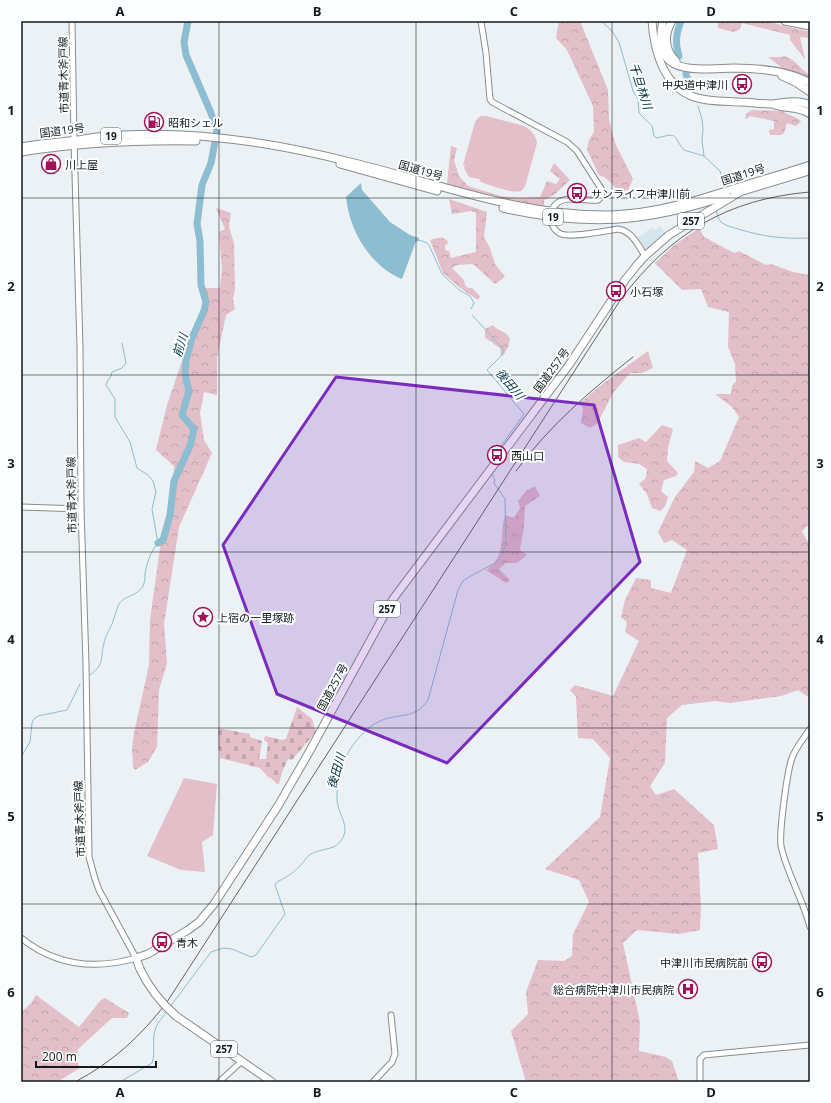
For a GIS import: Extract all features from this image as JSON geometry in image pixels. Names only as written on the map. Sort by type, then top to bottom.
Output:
[{"type":"highway","points":[[652,21],[657,56],[662,67],[667,76],[679,88],[690,95],[702,99],[723,101],[770,104],[792,102],[810,105]]},
{"type":"highway","points":[[656,47],[660,21]]},
{"type":"highway","points":[[664,21],[660,34],[661,43],[665,54],[675,65],[693,69],[732,68],[771,71],[790,74],[810,83]]},
{"type":"highway","points":[[672,21],[666,34],[667,48],[674,60],[693,69]]},
{"type":"highway","points":[[785,21],[810,26]]},
{"type":"highway","points":[[771,71],[793,81],[810,92]]},
{"type":"highway","points":[[770,104],[780,107],[792,107],[810,114]]},
{"type":"highway","name":"国道19号","points":[[21,152],[74,143],[97,137],[133,135],[166,135],[226,141],[347,163],[495,202],[531,209],[591,215],[612,215],[655,210],[702,199],[810,165]]},
{"type":"highway","name":"国道19号","points":[[21,147],[74,143]]},
{"type":"highway","points":[[764,179],[768,175],[810,160]]},
{"type":"highway","name":"国道19号","points":[[370,169],[495,206],[531,215],[563,219],[592,220],[635,218],[655,215],[702,204],[810,171]]},
{"type":"highway","name":"257","points":[[645,256],[678,230],[727,199],[736,196],[740,192]]},
{"type":"highway","name":"国道257号","points":[[136,958],[148,954],[188,930],[199,922],[214,904],[292,782],[393,599],[569,365],[625,280],[645,256]]},
{"type":"highway","name":"257","points":[[136,958],[140,969],[152,990],[167,1008],[176,1016],[272,1082]]},
{"type":"street","name":"市道青木斧戸線","points":[[72,21],[80,341],[81,509],[86,664],[89,857],[95,879],[100,890],[136,958]]},
{"type":"street","points":[[481,21],[486,53],[490,100],[518,117],[567,142],[577,151],[602,190],[601,197],[598,200],[564,199],[556,204],[552,209],[551,222],[555,230],[559,233],[568,235],[618,229],[623,230],[634,239],[645,256]]},
{"type":"street","points":[[21,507],[81,509]]},
{"type":"street","points":[[810,729],[798,746],[790,765],[781,838],[784,855],[806,910],[810,927]]},
{"type":"street","points":[[21,938],[55,958],[77,964],[111,964],[136,958]]},
{"type":"street","points":[[373,1082],[392,1062],[395,1054],[391,1015]]},
{"type":"street","points":[[700,1082],[700,1059],[704,1055],[810,1045]]},
{"type":"street","points":[[219,1082],[242,1061]]},
{"type":"highlighted area","points":[[336,377],[594,405],[640,562],[447,763],[277,694],[223,545]]},
{"type":"shaded area","points":[[660,226],[665,233],[647,249],[644,248],[638,238],[652,227],[655,230]]},
{"type":"green space","points":[[559,21],[580,21],[608,90],[609,119],[615,143],[633,179],[628,190],[620,191],[605,178],[599,175],[587,150],[589,140],[594,132],[593,106],[567,50],[556,38]]},
{"type":"green space","points":[[718,21],[765,21],[810,32],[810,38],[800,37],[805,59],[790,40],[790,35],[742,23],[740,29],[733,32],[718,28]]},
{"type":"green space","points":[[784,56],[795,62],[810,75],[810,82],[787,72],[768,57]]},
{"type":"green space","points":[[752,110],[783,111],[801,121],[796,126],[787,123],[784,133],[781,135],[770,135],[769,130],[774,129],[774,121],[750,116],[745,119],[746,114]]},
{"type":"green space","points":[[481,116],[524,126],[534,135],[537,143],[526,183],[521,191],[517,192],[507,190],[481,182],[479,179],[469,177],[464,168],[465,165],[463,165],[475,122]]},
{"type":"green space","points":[[451,146],[457,148],[454,160],[459,176],[468,186],[501,196],[520,198],[540,197],[547,181],[556,184],[560,179],[550,171],[554,163],[570,180],[554,195],[544,200],[544,207],[459,188],[447,184]]},
{"type":"green space","points":[[449,199],[487,212],[484,237],[490,248],[495,264],[505,277],[495,284],[473,264],[457,265],[452,268],[464,280],[465,285],[468,288],[472,288],[480,296],[478,300],[459,287],[443,273],[430,240],[441,238],[447,240],[448,244],[445,245],[445,250],[449,251],[451,258],[476,252],[476,213],[471,211],[452,214]]},
{"type":"green space","points":[[216,208],[231,213],[229,227],[234,243],[235,289],[233,300],[235,309],[226,315],[217,358],[217,395],[204,392],[200,413],[204,440],[212,453],[179,527],[164,624],[167,663],[159,690],[157,747],[148,762],[135,770],[133,767],[132,748],[149,665],[150,620],[162,533],[173,504],[174,466],[156,450],[167,405],[183,358],[209,302],[203,288],[220,288],[222,270],[219,232],[225,229]]},
{"type":"green space","points":[[699,228],[704,237],[734,253],[739,251],[766,265],[771,264],[793,272],[810,275],[810,523],[802,531],[810,546],[810,698],[798,690],[781,696],[730,703],[715,701],[682,705],[667,718],[665,763],[650,786],[656,795],[674,789],[714,825],[718,849],[698,853],[701,908],[700,930],[679,934],[637,930],[623,943],[640,1022],[639,1051],[666,1057],[672,1061],[679,1082],[526,1082],[511,1031],[528,1014],[526,992],[538,960],[564,961],[572,956],[573,934],[589,902],[579,880],[545,869],[600,817],[610,758],[593,739],[578,738],[576,697],[570,690],[575,685],[613,696],[639,641],[625,632],[627,622],[621,617],[625,600],[636,578],[651,580],[651,588],[671,593],[687,550],[672,540],[664,543],[658,532],[675,497],[694,472],[695,461],[708,468],[720,461],[739,417],[732,407],[715,394],[731,394],[732,386],[736,381],[735,364],[728,347],[729,312],[708,307],[701,289],[682,290],[655,263],[673,246]]},
{"type":"green space","points":[[493,325],[510,338],[508,347],[503,356],[501,355],[500,348],[485,338],[485,329]]},
{"type":"green space","points":[[648,351],[653,368],[642,373],[630,373],[613,393],[597,424],[590,428],[581,423],[583,409],[580,403],[605,382]]},
{"type":"green space","points":[[662,425],[673,429],[668,448],[667,461],[678,473],[676,476],[664,480],[661,491],[668,497],[665,506],[660,511],[652,508],[647,494],[639,484],[646,478],[647,469],[639,464],[624,462],[618,457],[618,445],[639,438],[646,442]]},
{"type":"green space","points":[[535,486],[540,496],[525,506],[524,527],[520,550],[527,555],[517,563],[506,563],[499,569],[510,580],[506,583],[486,570],[493,565],[500,552],[505,515],[514,518],[520,508],[518,501],[526,491]]},
{"type":"green space","points":[[297,707],[312,719],[316,732],[292,760],[288,759],[282,772],[279,784],[268,777],[260,768],[220,758],[218,748],[218,728],[250,734],[250,737],[262,741],[259,759],[266,759],[268,743],[264,740],[265,736],[282,740],[286,739]]},
{"type":"green space","points":[[184,778],[217,784],[213,835],[202,842],[205,872],[181,870],[147,856]]},
{"type":"green space","points":[[36,995],[79,1027],[101,1000],[105,998],[129,1013],[127,1018],[112,1018],[78,1049],[76,1058],[80,1068],[57,1082],[21,1082],[21,1011],[32,1002]]},
{"type":"water","points":[[361,183],[362,190],[390,222],[410,235],[419,238],[418,242],[416,241],[402,279],[380,265],[371,256],[363,246],[357,234],[348,209],[346,197]]},
{"type":"waterway","name":"前川","points":[[158,543],[163,540],[170,515],[174,481],[190,446],[194,429],[182,415],[189,391],[185,374],[186,360],[192,338],[204,311],[206,302],[201,285],[200,241],[197,224],[202,185],[211,163],[217,131],[211,113],[186,55],[184,42],[188,21]]},
{"type":"waterway","name":"千旦林川","points":[[601,21],[612,31],[619,42],[633,91],[638,99],[639,113],[652,126],[654,136],[657,138],[669,135],[675,136],[684,150],[704,156],[720,171],[723,182]]},
{"type":"waterway","points":[[679,56],[677,38],[681,21]]},
{"type":"waterway","points":[[686,74],[691,89]]},
{"type":"waterway","points":[[698,106],[702,119],[704,156]]},
{"type":"waterway","name":"千旦林川","points":[[716,210],[718,218],[721,222],[738,229],[774,237],[810,238]]},
{"type":"waterway","name":"後田川","points":[[419,240],[429,245],[442,274],[459,290],[470,296],[474,303],[471,309]]},
{"type":"waterway","name":"後田川","points":[[472,315],[504,350],[501,356],[487,370],[524,414],[499,449]]},
{"type":"waterway","points":[[90,675],[98,668],[100,664],[105,640],[120,602],[140,590],[143,586],[148,562],[158,543],[152,509],[156,492],[153,481],[148,475],[137,468],[130,442],[115,417],[115,399],[106,385],[112,372],[122,368],[126,363],[122,343]]},
{"type":"waterway","name":"後田川","points":[[170,1007],[211,952],[223,948],[232,949],[251,957],[256,955],[285,914],[275,885],[277,882],[294,872],[306,858],[314,852],[333,847],[343,838],[345,827],[338,806],[337,794],[343,765],[351,748],[371,726],[387,718],[411,714],[422,707],[428,700],[458,590],[463,581],[495,563],[502,555],[506,543],[505,499],[494,483],[495,480],[492,474]]},
{"type":"waterway","name":"前川","points":[[21,757],[30,742],[32,723],[34,719],[38,716],[67,710],[80,684]]},
{"type":"waterway","name":"後田川","points":[[120,1082],[152,1063],[157,1025],[167,1011]]},
{"type":"railway","points":[[75,1082],[102,1066],[126,1047],[147,1026],[167,1002],[621,299],[660,255],[703,223],[752,202],[810,192]]},
{"type":"railway","points":[[516,471],[556,424],[601,383],[633,357]]},
{"type":"place","name":"中央道中津川","points":[[742,84]]},
{"type":"place","name":"昭和シェル","points":[[154,122]]},
{"type":"place","name":"川上屋","points":[[51,164]]},
{"type":"place","name":"サンライフ中津川前","points":[[577,193]]},
{"type":"place","name":"小石塚","points":[[616,291]]},
{"type":"place","name":"西山口","points":[[497,455]]},
{"type":"place","name":"上宿の一里塚跡","points":[[203,617]]},
{"type":"place","name":"青木","points":[[162,942]]},
{"type":"place","name":"中津川市民病院前","points":[[762,962]]},
{"type":"place","name":"総合病院中津川市民病院","points":[[688,989]]}]
